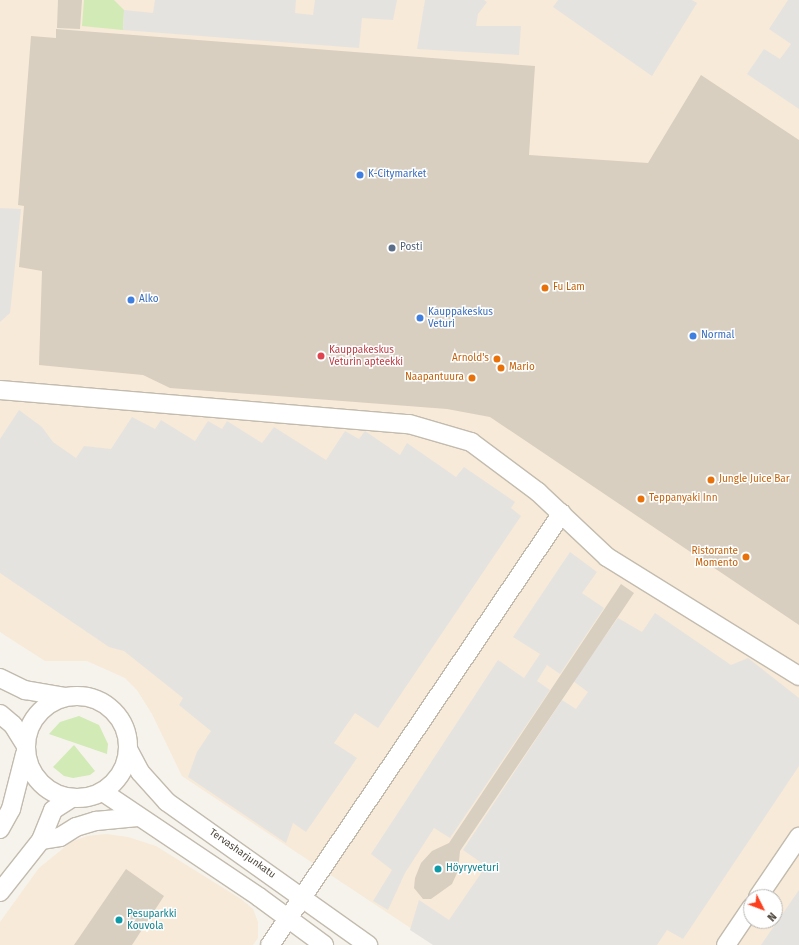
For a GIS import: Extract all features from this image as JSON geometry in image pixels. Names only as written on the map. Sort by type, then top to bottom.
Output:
[{"type":"street","points":[[0,390],[409,424],[471,442],[562,513],[607,557],[799,676]]},
{"type":"street","points":[[270,945],[562,513]]},
{"type":"street","points":[[0,678],[25,690],[64,697],[80,696],[96,699],[110,708],[121,720],[127,735],[129,751],[119,777],[103,792],[88,798],[70,799],[53,793],[40,783],[30,769],[25,749],[12,725],[0,714]]},
{"type":"street","points":[[0,829],[11,809],[25,749],[37,714],[49,704],[64,697]]},
{"type":"street","name":"Tervasharjunkatu","points":[[129,751],[140,772],[167,802],[368,945]]},
{"type":"street","points":[[103,792],[131,808],[138,817],[259,897],[324,945]]},
{"type":"street","points":[[0,892],[41,840],[53,810],[70,799]]},
{"type":"street","points":[[41,840],[60,837],[76,827],[96,821],[138,817]]},
{"type":"street","points":[[763,889],[799,837]]},
{"type":"street","points":[[726,945],[743,920]]},
{"type":"shaded area","name":"Kauppakeskus Veturi","points":[[0,0],[799,0],[799,945],[436,945],[182,776],[152,714],[137,690],[125,678],[87,661],[45,661],[0,632]]},
{"type":"shaded area","points":[[155,0],[296,0],[295,13],[313,15],[315,0],[397,0],[393,20],[362,18],[359,48],[123,30],[124,10],[153,13]]},
{"type":"shaded area","points":[[425,0],[484,0],[487,2],[478,14],[476,26],[521,26],[519,55],[417,49]]},
{"type":"shaded area","points":[[558,0],[692,0],[697,3],[652,76],[553,7]]},
{"type":"shaded area","points":[[788,0],[799,0],[799,109],[747,74],[764,49],[780,59],[791,44],[769,29]]},
{"type":"shaded area","points":[[0,208],[21,209],[10,313],[0,322]]},
{"type":"shaded area","points":[[19,410],[42,427],[53,442],[76,458],[84,446],[111,449],[132,417],[155,429],[161,420],[195,441],[208,421],[222,429],[227,421],[262,443],[274,427],[326,460],[345,431],[359,439],[365,431],[400,455],[407,443],[456,477],[464,467],[515,502],[511,508],[521,516],[378,728],[355,713],[334,743],[357,758],[306,832],[293,823],[286,843],[188,777],[197,752],[211,731],[179,705],[183,698],[124,651],[109,647],[0,573],[0,439]]},
{"type":"shaded area","points":[[570,552],[597,572],[582,593],[604,608],[560,674],[547,665],[537,681],[550,690],[450,838],[434,828],[405,873],[388,910],[373,901],[392,870],[371,854],[498,660],[524,678],[540,654],[513,637]]},
{"type":"shaded area","points":[[655,613],[731,665],[748,658],[799,698],[799,766],[683,939],[667,930],[657,945],[433,945],[410,930],[419,900],[449,920],[486,866],[463,850],[562,700],[576,709],[588,692],[573,681],[618,618],[642,632]]},
{"type":"shaded area","points":[[106,834],[128,837],[156,846],[241,899],[253,909],[258,922],[258,938],[253,945],[0,945],[0,922],[39,868],[71,842],[87,836]]},
{"type":"shaded area","points":[[799,890],[799,945],[761,945],[772,929],[783,929],[783,913]]},
{"type":"green space","points":[[84,0],[114,0],[124,10],[123,30],[82,26]]},
{"type":"green space","points":[[79,716],[99,725],[108,744],[107,754],[49,734],[60,722]]},
{"type":"green space","points":[[74,745],[95,771],[90,775],[73,778],[64,776],[53,767]]},
{"type":"building","points":[[58,0],[82,0],[80,29],[57,28]]},
{"type":"building","name":"Kauppakeskus Veturi","points":[[56,29],[535,66],[529,155],[648,163],[701,75],[799,140],[799,625],[490,417],[447,409],[170,388],[143,375],[39,365],[42,271],[19,267],[24,206],[18,205],[31,36],[56,38]]},
{"type":"building","points":[[621,584],[634,593],[460,851],[458,871],[452,884],[431,899],[423,899],[414,888],[415,878],[421,863],[432,851],[449,843]]},
{"type":"building","name":"Pesuparkki Kouvola","points":[[126,869],[164,896],[132,945],[74,945]]},
{"type":"place","name":"K-Citymarket","points":[[360,175]]},
{"type":"place","name":"Posti","points":[[392,248]]},
{"type":"place","name":"Fu Lam","points":[[545,288]]},
{"type":"place","name":"Alko","points":[[131,300]]},
{"type":"place","name":"Kauppakeskus Veturi","points":[[420,318]]},
{"type":"place","name":"Normal","points":[[693,336]]},
{"type":"place","name":"Kauppakeskus Veturin apteekki","points":[[321,356]]},
{"type":"place","name":"Arnold's","points":[[497,359]]},
{"type":"place","name":"Mario","points":[[501,368]]},
{"type":"place","name":"Naapantuura","points":[[472,378]]},
{"type":"place","name":"Jungle Juice Bar","points":[[711,480]]},
{"type":"place","name":"Teppanyaki Inn","points":[[641,499]]},
{"type":"place","name":"Ristorante Momento","points":[[746,557]]},
{"type":"place","name":"Höyryveturi","points":[[438,869]]},
{"type":"place","name":"Pesuparkki Kouvola","points":[[119,920]]}]
